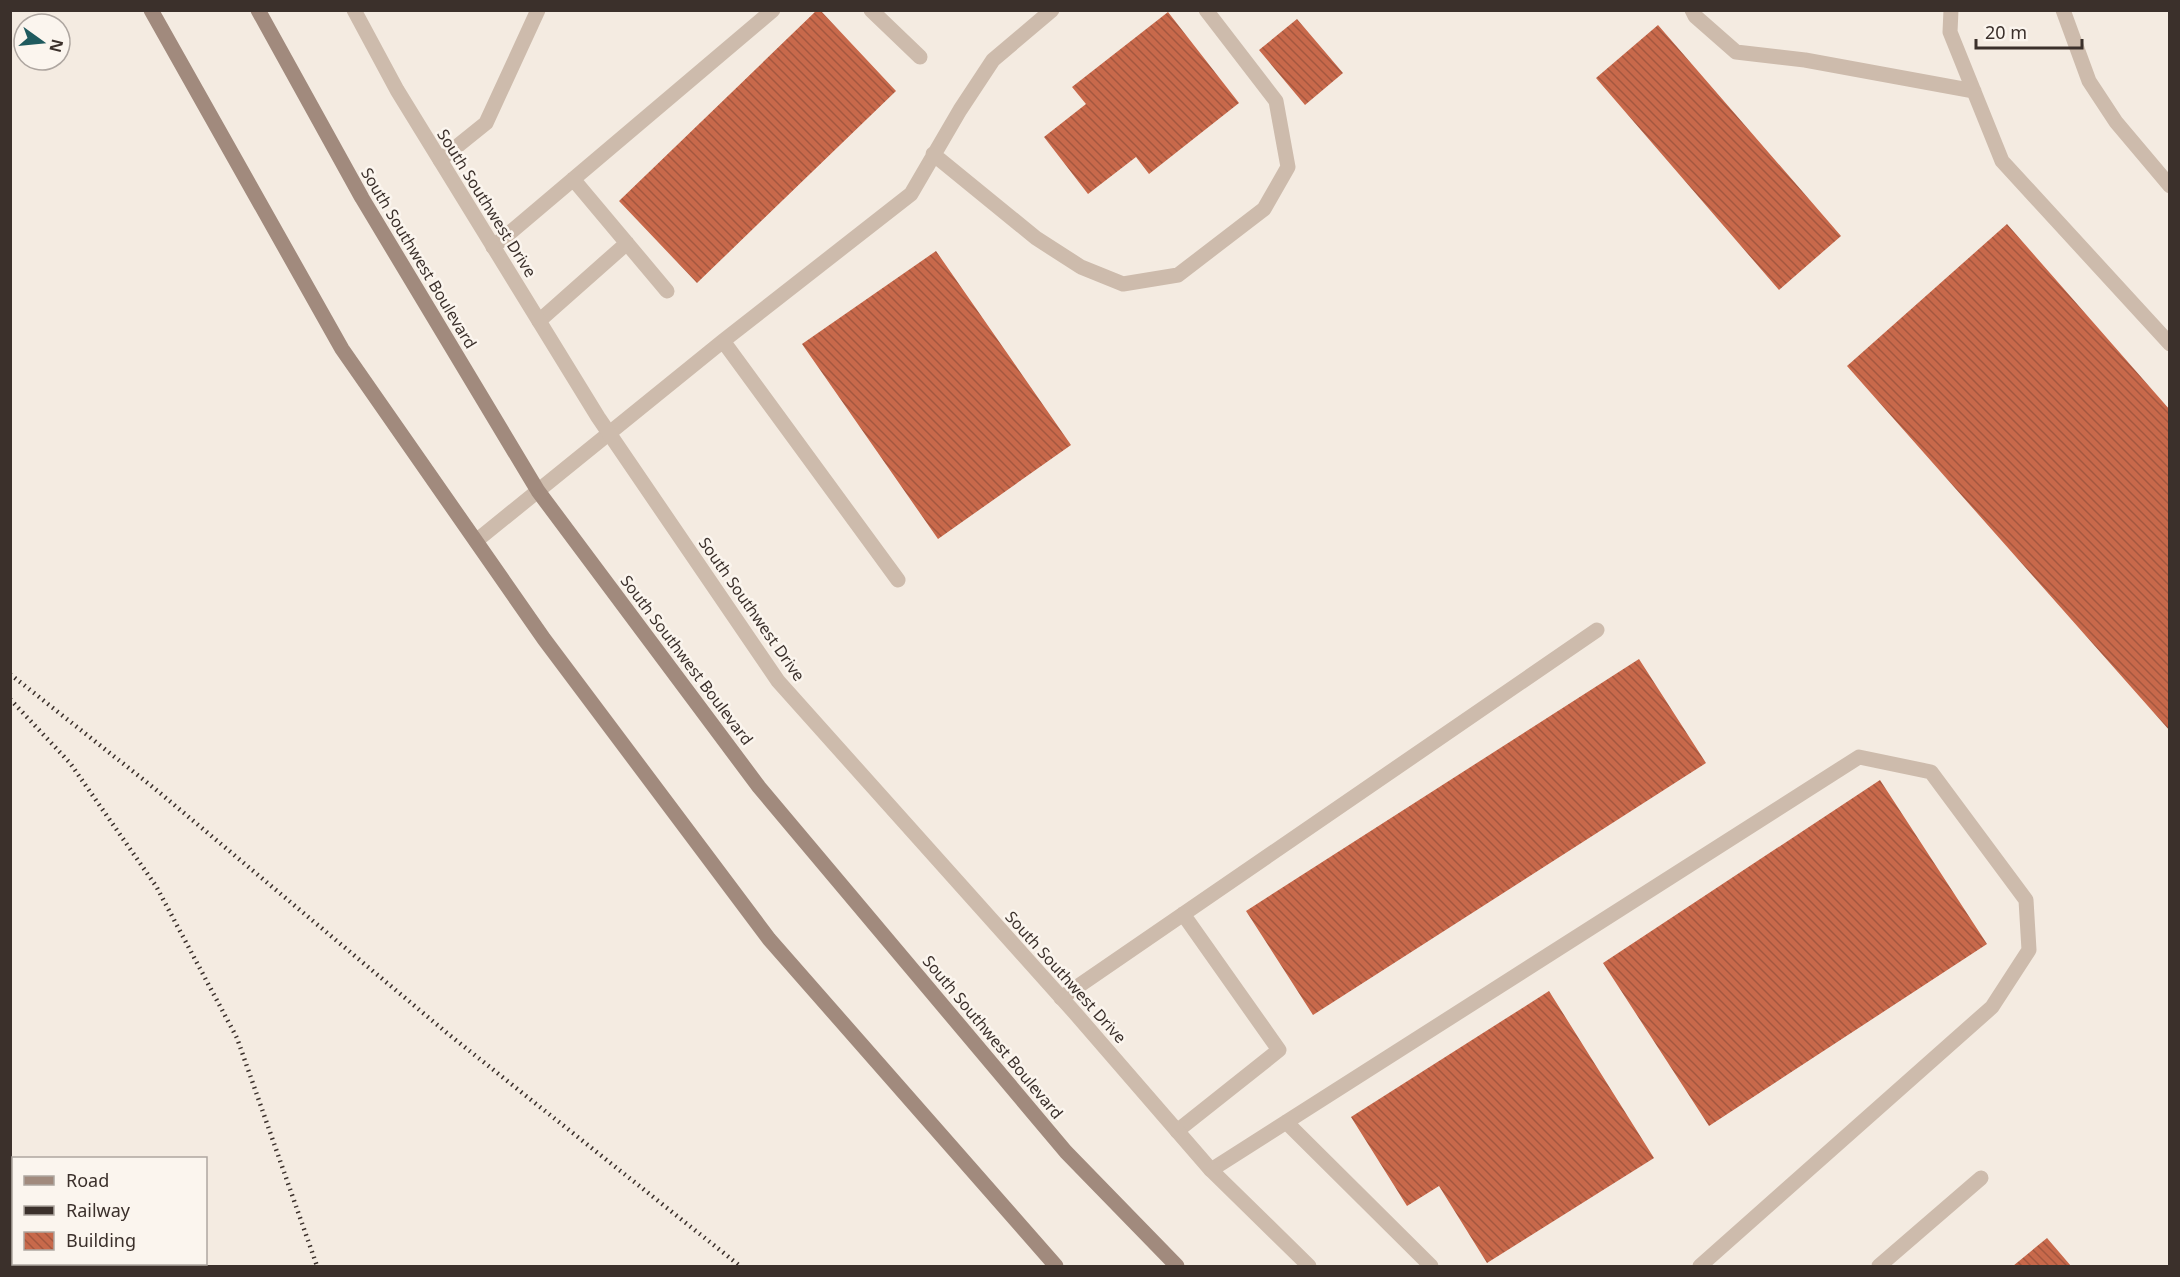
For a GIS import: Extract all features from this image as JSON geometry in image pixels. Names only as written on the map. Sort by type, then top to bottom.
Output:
[{"type":"main road","points":[[150,10],[342,349],[550,648],[769,939],[1056,1266]]},
{"type":"main road","name":"South Southwest Boulevard","points":[[258,10],[362,198],[538,491],[759,787],[1066,1152],[1177,1266]]},
{"type":"street","name":"South Southwest Drive","points":[[354,10],[397,90],[610,435],[778,681],[1211,1170],[1309,1266]]},
{"type":"street","points":[[440,160],[486,123],[538,10]]},
{"type":"street","points":[[493,247],[773,10]]},
{"type":"street","points":[[872,10],[920,57]]},
{"type":"street","points":[[476,541],[610,435],[723,341],[911,194],[933,154],[993,60],[1052,10]]},
{"type":"street","points":[[933,154],[1035,238],[1081,267],[1123,284],[1178,275],[1264,209],[1288,167],[1276,101],[1206,10]]},
{"type":"street","points":[[1692,10],[1695,16],[1736,52],[1805,60],[1974,91]]},
{"type":"street","points":[[1951,10],[1950,32],[2002,161],[2169,344]]},
{"type":"street","points":[[2063,10],[2090,81],[2116,122],[2169,186]]},
{"type":"street","points":[[573,179],[667,291]]},
{"type":"street","points":[[539,321],[627,243]]},
{"type":"street","points":[[723,341],[898,580]]},
{"type":"street","points":[[1061,998],[1597,630]]},
{"type":"street","points":[[1211,1170],[1859,757],[1931,772],[2025,900],[2029,950],[1992,1007],[1700,1266]]},
{"type":"street","points":[[1177,1131],[1279,1050],[1183,914]]},
{"type":"street","points":[[1286,1122],[1431,1266]]},
{"type":"street","points":[[1879,1266],[1981,1178]]},
{"type":"building","points":[[817,10],[820,10],[896,91],[697,283],[619,201]]},
{"type":"building","points":[[1168,12],[1239,103],[1149,174],[1136,157],[1088,194],[1044,137],[1086,104],[1072,87]]},
{"type":"building","points":[[1297,19],[1343,73],[1305,105],[1259,50]]},
{"type":"building","points":[[1658,25],[1841,236],[1779,290],[1596,78]]},
{"type":"building","points":[[2007,224],[2170,410],[2170,731],[1847,366]]},
{"type":"building","points":[[936,251],[1071,445],[938,539],[802,344]]},
{"type":"building","points":[[1639,659],[1706,763],[1313,1015],[1246,911]]},
{"type":"building","points":[[1880,780],[1987,944],[1709,1126],[1603,963]]},
{"type":"building","points":[[1549,991],[1654,1158],[1487,1263],[1439,1186],[1407,1206],[1351,1117]]},
{"type":"building","points":[[2047,1238],[2071,1266],[2013,1266]]},
{"type":"railway","points":[[10,674],[154,788],[447,1033],[740,1266]]},
{"type":"railway","points":[[10,699],[70,763],[156,886],[237,1038],[317,1266]]}]
